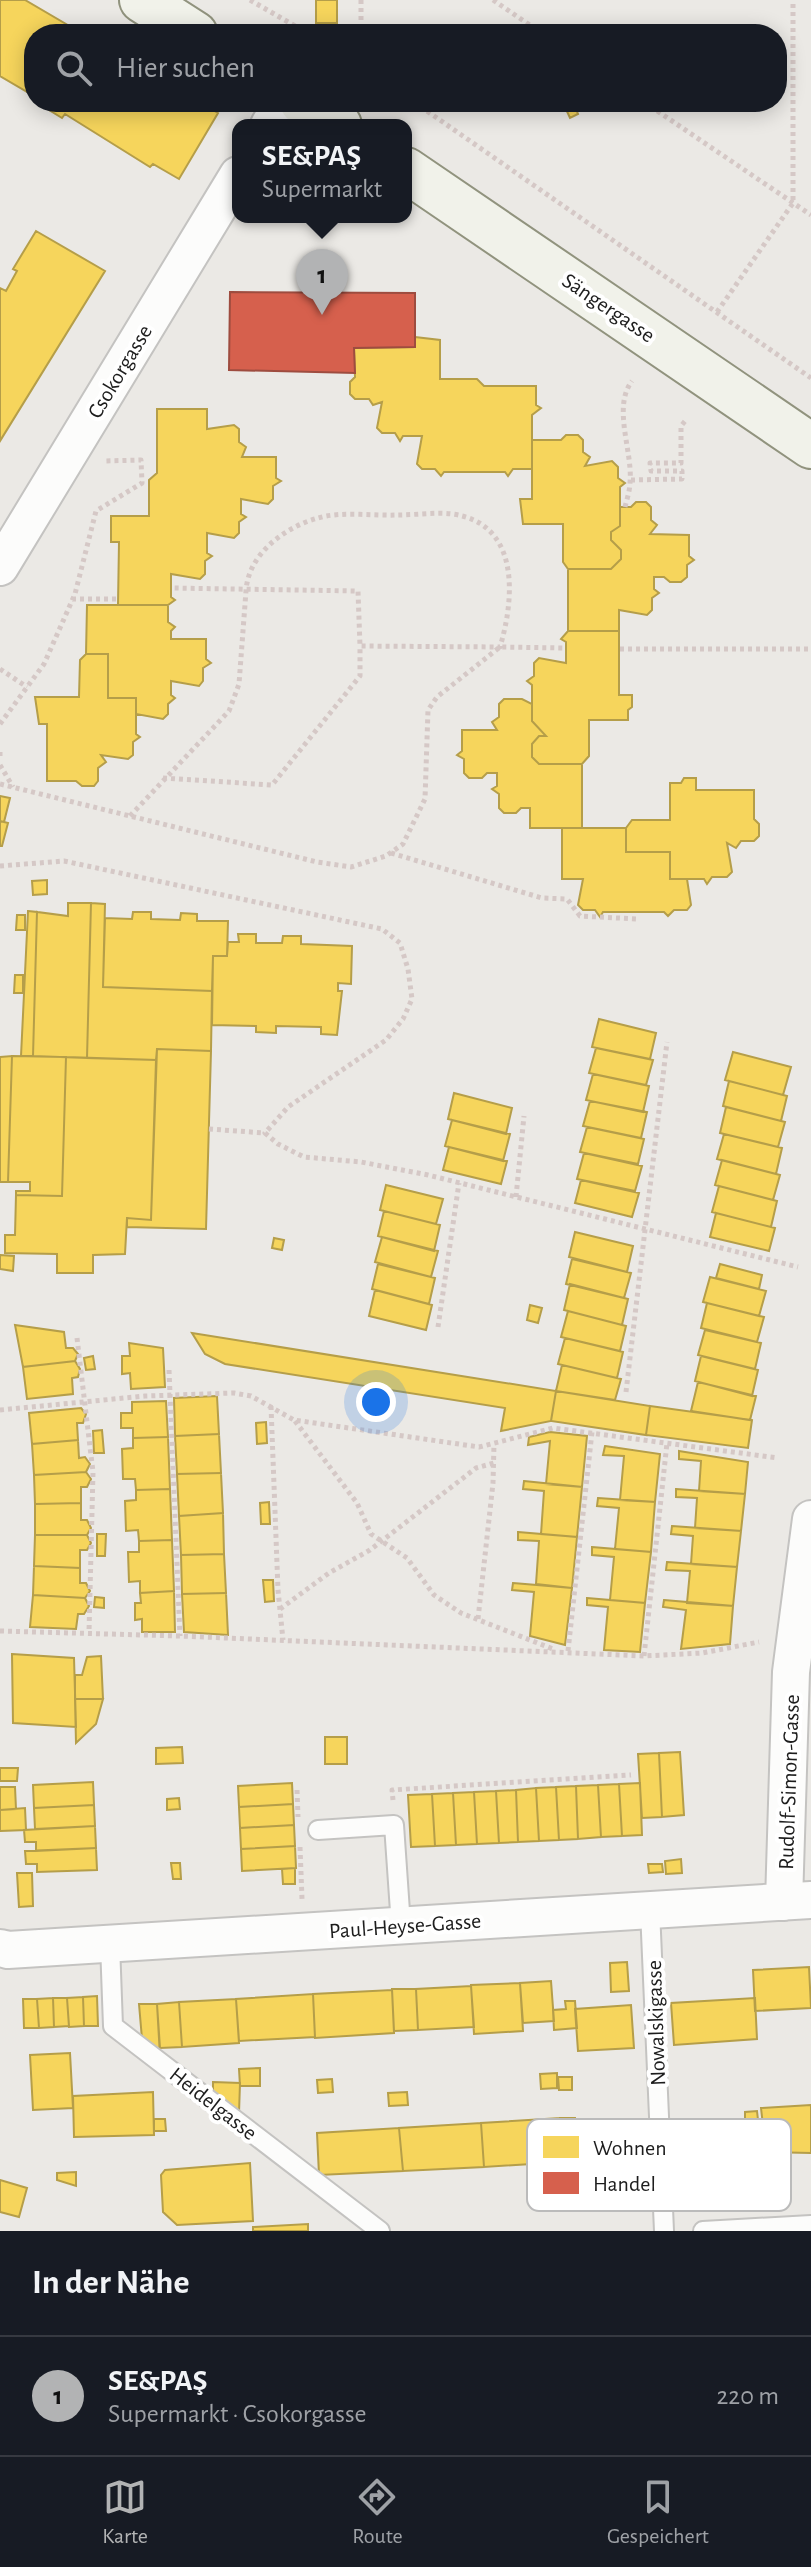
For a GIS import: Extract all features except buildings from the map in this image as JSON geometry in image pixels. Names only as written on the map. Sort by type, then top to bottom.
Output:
[{"type":"main road","points":[[142,0],[179,24]]},
{"type":"main road","name":"Sängergasse","points":[[412,174],[811,446]]},
{"type":"street","name":"Csokorgasse","points":[[0,567],[232,185]]},
{"type":"street","name":"Rudolf-Simon-Gasse","points":[[797,1901],[800,1761],[791,1672],[811,1519]]},
{"type":"street","name":"Paul-Heyse-Gasse","points":[[0,1948],[110,1944],[797,1901]]},
{"type":"lane","points":[[318,1830],[394,1825],[401,1926]]},
{"type":"lane","name":"Nowalskigasse","points":[[650,1910],[659,2119]]},
{"type":"lane","name":"Heidelgasse","points":[[110,1944],[113,2026],[380,2231]]},
{"type":"lane","name":"Nowalskigasse","points":[[663,2211],[664,2231]]},
{"type":"lane","points":[[703,2231],[811,2225]]},
{"type":"path","points":[[250,0],[292,24]]},
{"type":"path","points":[[361,0],[361,24]]},
{"type":"path","points":[[493,0],[528,24]]},
{"type":"path","points":[[717,312],[793,203],[793,0]]},
{"type":"path","points":[[428,112],[811,378]]},
{"type":"path","points":[[659,112],[811,215]]},
{"type":"path","points":[[625,507],[631,480],[625,436],[626,389],[632,381]]},
{"type":"path","points":[[631,480],[682,479],[682,471],[651,471],[650,463],[681,463],[681,426],[686,420]]},
{"type":"path","points":[[0,724],[44,664],[72,599],[96,511],[142,483],[141,460],[98,461]]},
{"type":"path","points":[[0,784],[13,787],[130,816],[317,862],[351,867],[390,853],[403,844],[425,799],[428,710],[437,697],[500,647],[509,600],[506,555],[495,537],[476,521],[452,514],[321,517],[290,529],[259,555],[246,591],[239,684],[229,711],[130,816]]},
{"type":"path","points":[[163,778],[272,785],[360,676],[358,591],[171,588]]},
{"type":"path","points":[[72,599],[118,599]]},
{"type":"path","points":[[360,646],[566,648]]},
{"type":"path","points":[[620,649],[811,649]]},
{"type":"path","points":[[0,669],[27,687]]},
{"type":"path","points":[[0,752],[0,763],[13,787]]},
{"type":"path","points":[[390,853],[542,898],[567,899],[580,916],[637,919]]},
{"type":"path","points":[[0,866],[64,861],[382,929],[400,943],[412,999],[403,1019],[386,1040],[288,1107],[265,1133]]},
{"type":"path","points":[[626,1392],[667,1042]]},
{"type":"path","points":[[516,1197],[524,1116]]},
{"type":"path","points":[[209,1129],[265,1133],[278,1144],[304,1157],[361,1162],[459,1183],[798,1267]]},
{"type":"path","points":[[438,1327],[459,1183]]},
{"type":"path","points":[[77,1338],[86,1400],[93,1504],[89,1632]]},
{"type":"path","points":[[169,1370],[180,1636]]},
{"type":"path","points":[[0,1410],[86,1400],[234,1393],[271,1406],[294,1420],[357,1503],[367,1527],[379,1542],[407,1558],[426,1586],[444,1604],[557,1651]]},
{"type":"path","points":[[271,1406],[283,1640]]},
{"type":"path","points":[[294,1420],[479,1447],[546,1429],[592,1432],[778,1458]]},
{"type":"path","points":[[568,1651],[592,1432]]},
{"type":"path","points":[[644,1656],[667,1442]]},
{"type":"path","points":[[478,1619],[494,1444]]},
{"type":"path","points":[[280,1609],[379,1542],[476,1468],[494,1463]]},
{"type":"path","points":[[0,1631],[89,1632],[644,1656],[702,1653],[759,1642]]},
{"type":"path","points":[[394,1825],[392,1790],[631,1775]]},
{"type":"place","name":"SE&PAŞ","points":[[322,315]]}]
